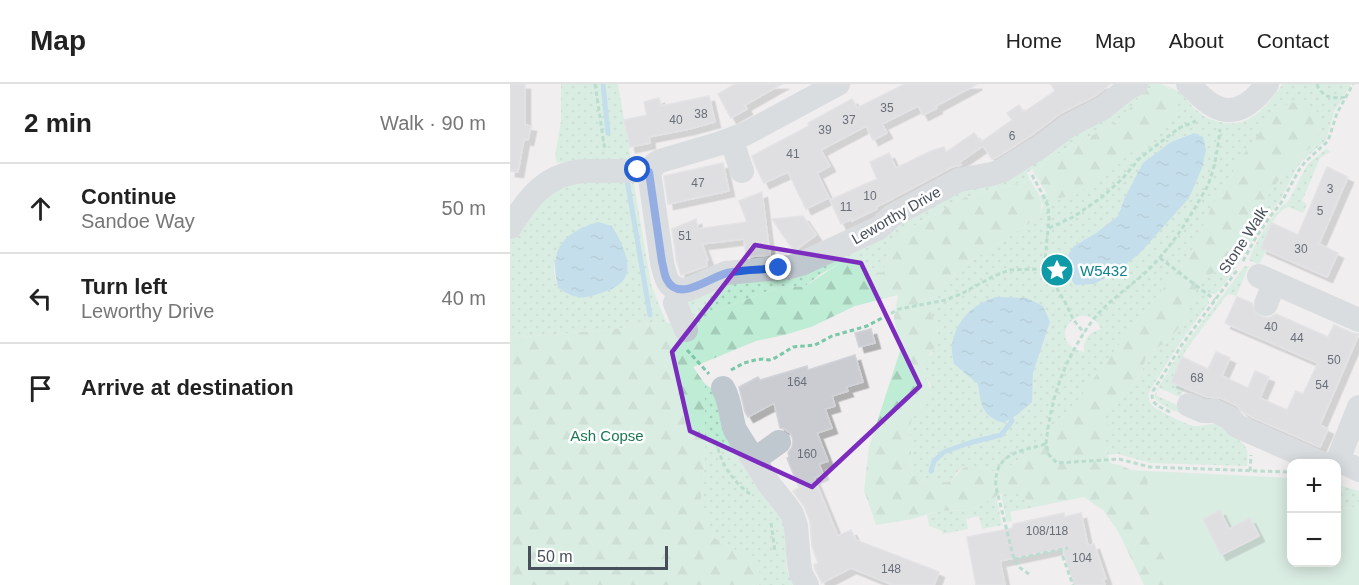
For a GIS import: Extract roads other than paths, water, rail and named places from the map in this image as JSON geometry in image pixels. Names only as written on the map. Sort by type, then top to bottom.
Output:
[{"type":"street","points":[[686,330],[675,303],[680,290],[673,287],[665,276],[649,172],[660,161],[745,134],[838,84]]},
{"type":"street","name":"Leworthy Drive","points":[[680,290],[687,290],[726,273],[790,267],[822,255],[879,228],[892,216],[959,180],[1003,170],[1068,126],[1103,108],[1136,84]]},
{"type":"street","points":[[1188,84],[1213,106],[1223,110],[1233,110],[1252,102],[1267,84]]},
{"type":"street","points":[[731,139],[742,171]]},
{"type":"street","points":[[510,227],[524,205],[542,186],[557,177],[583,171],[638,170],[649,172]]},
{"type":"street","points":[[1266,288],[1359,320]]},
{"type":"street","points":[[720,385],[729,398],[735,430],[769,484],[792,514],[796,526],[798,561],[807,585]]},
{"type":"street","points":[[1189,405],[1203,411],[1215,411],[1230,418],[1237,426],[1324,459]]},
{"type":"street","points":[[1339,459],[1358,411]]},
{"type":"street","points":[[754,460],[779,442]]},
{"type":"water","points":[[1194,133],[1203,137],[1206,150],[1202,168],[1189,198],[1140,253],[1116,272],[1094,284],[1075,285],[1067,272],[1066,258],[1074,246],[1118,216],[1143,163],[1171,142]]},
{"type":"water","points":[[598,222],[612,226],[619,239],[627,261],[626,276],[620,284],[610,290],[588,297],[574,296],[558,288],[555,264],[557,254],[567,238],[585,226]]},
{"type":"water","points":[[996,297],[1027,298],[1043,306],[1050,322],[1033,373],[1032,402],[1003,423],[986,413],[981,403],[978,384],[954,364],[952,350],[957,328],[967,314],[980,304]]},
{"type":"waterway","points":[[603,84],[608,133]]},
{"type":"waterway","points":[[627,180],[650,315]]},
{"type":"waterway","points":[[931,471],[934,461],[944,452],[1001,435],[1012,421],[1009,413]]},
{"type":"place","name":"W5432","points":[[1057,270]]},
{"type":"park label","name":"Ash Copse","points":[[607,435]]}]
